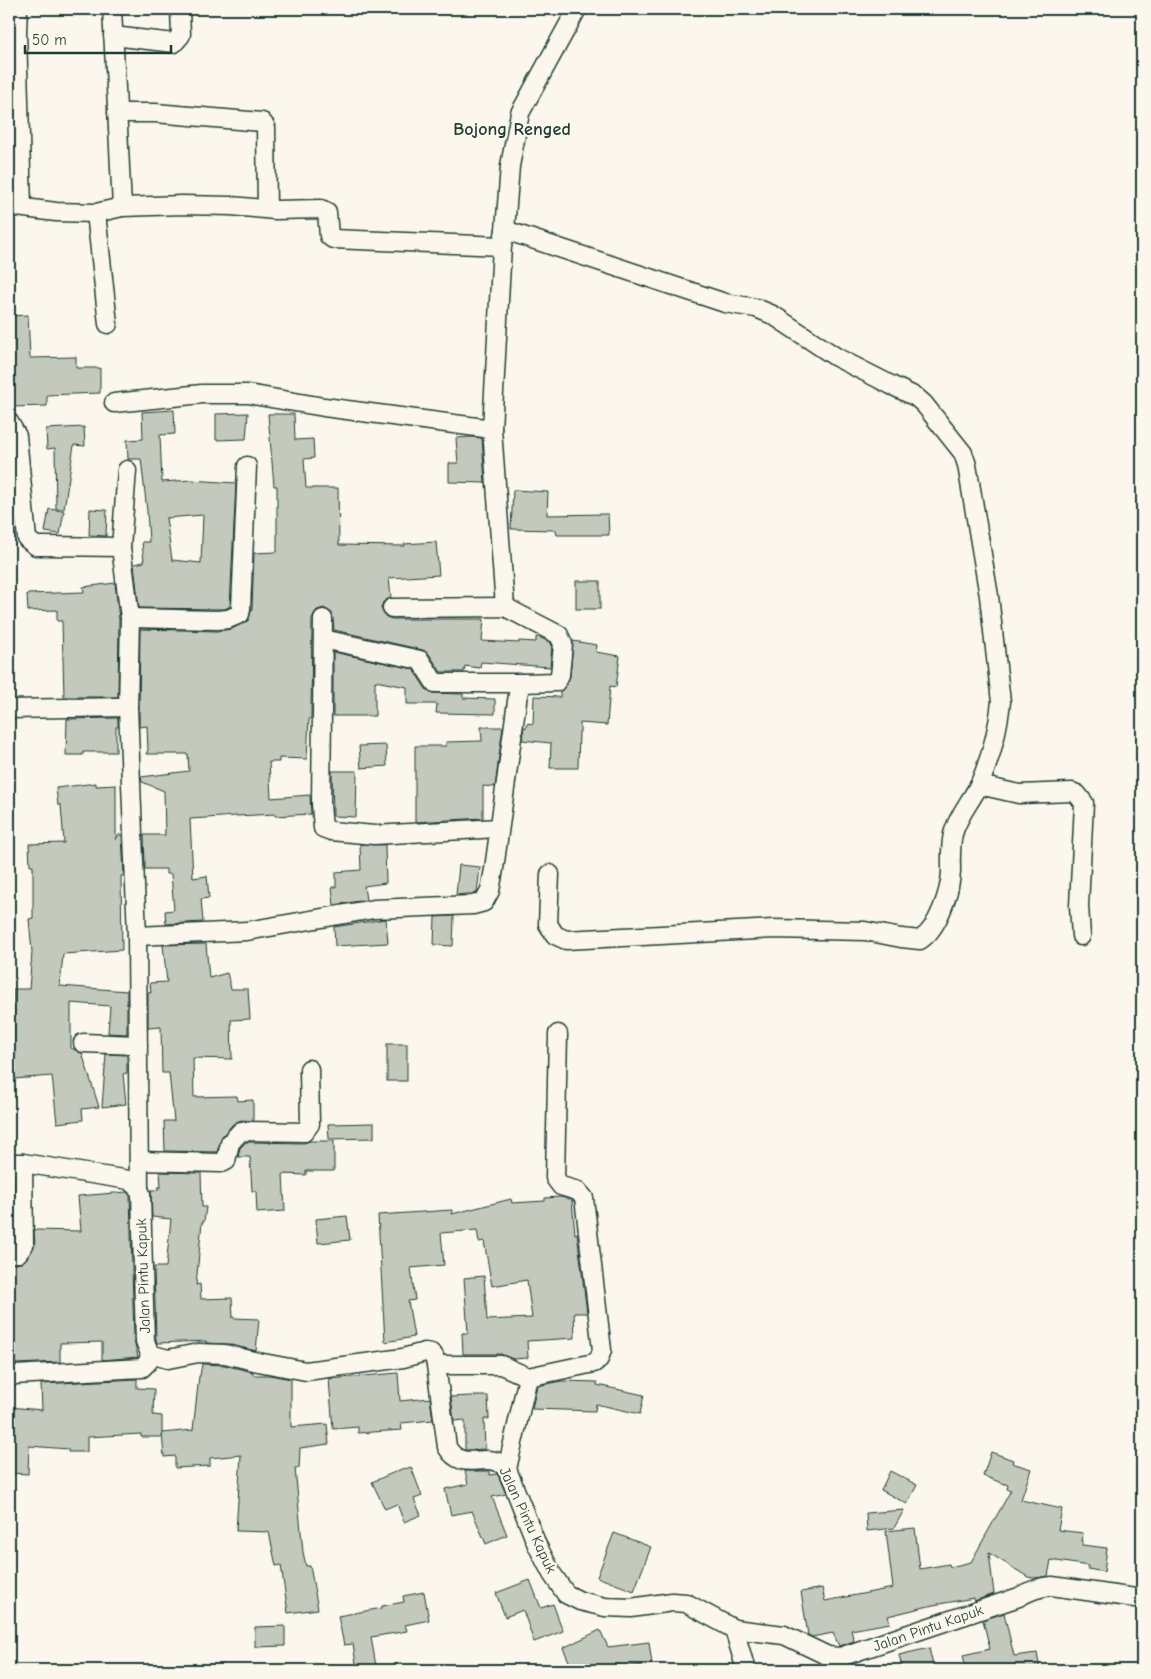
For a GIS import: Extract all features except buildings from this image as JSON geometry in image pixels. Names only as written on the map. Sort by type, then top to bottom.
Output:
[{"type":"street","points":[[18,9],[13,31],[15,207],[56,212],[96,212],[122,207],[182,205],[267,208],[275,210],[324,210],[328,215],[330,237],[333,239],[503,238],[725,303],[756,308],[773,315],[836,357],[916,397],[924,404],[963,453],[967,465],[989,596],[1001,702],[996,737],[979,785],[964,807],[954,832],[950,851],[951,872],[948,890],[930,932],[920,940],[865,931],[773,929],[566,940],[555,935],[548,924],[550,874]]},
{"type":"street","points":[[112,9],[122,207]]},
{"type":"street","points":[[113,36],[174,43],[181,35],[180,9]]},
{"type":"street","points":[[505,607],[492,429],[503,238],[510,166],[520,113],[577,9]]},
{"type":"street","points":[[117,113],[155,113],[262,122],[266,127],[267,208]]},
{"type":"street","points":[[96,212],[108,324]]},
{"type":"street","points":[[114,403],[202,394],[248,394],[324,407],[492,429]]},
{"type":"street","points":[[9,422],[17,436],[27,538],[36,546],[121,547]]},
{"type":"street","points":[[130,618],[217,620],[228,619],[240,614],[247,466]]},
{"type":"street","name":"Jalan Pintu Kapuk","points":[[127,470],[121,547],[130,618],[128,707],[137,936],[139,1189],[141,1194],[145,1341],[150,1354],[168,1359],[198,1353],[225,1354],[306,1370],[403,1358],[425,1352],[431,1353],[434,1356],[436,1365],[447,1447],[452,1456],[461,1461],[495,1460],[501,1462],[507,1470],[537,1545],[552,1574],[566,1594],[580,1602],[605,1607],[631,1608],[672,1602],[686,1603],[734,1629],[784,1635],[828,1656],[840,1657],[1019,1597],[1029,1590],[1041,1587],[1052,1586],[1142,1599]]},
{"type":"street","points":[[323,639],[420,660],[435,682],[556,682],[560,675],[564,644],[559,635],[505,607],[392,608]]},
{"type":"street","points":[[323,619],[320,804],[323,828],[331,831],[374,835],[498,828]]},
{"type":"street","points":[[137,936],[247,931],[374,908],[472,906],[484,902],[490,891],[516,705],[522,683]]},
{"type":"street","points":[[9,709],[128,707]]},
{"type":"street","points":[[979,785],[1018,794],[1072,792],[1081,798],[1084,804],[1079,906],[1081,936]]},
{"type":"street","points":[[436,1365],[501,1365],[528,1377],[594,1363],[599,1359],[602,1350],[584,1198],[578,1191],[561,1186],[555,1178],[558,1034]]},
{"type":"street","points":[[83,1043],[138,1045]]},
{"type":"street","points":[[139,1160],[226,1161],[230,1143],[241,1131],[304,1132],[310,1124],[309,1069]]},
{"type":"street","points":[[9,1253],[18,1252],[24,1244],[16,1163],[129,1180],[139,1189]]},
{"type":"street","points":[[9,1378],[14,1375],[142,1368],[148,1362],[150,1354]]},
{"type":"street","points":[[507,1470],[528,1377]]},
{"type":"street","points":[[734,1629],[746,1670]]},
{"type":"district","name":"Bojong Renged","points":[[512,129]]}]
